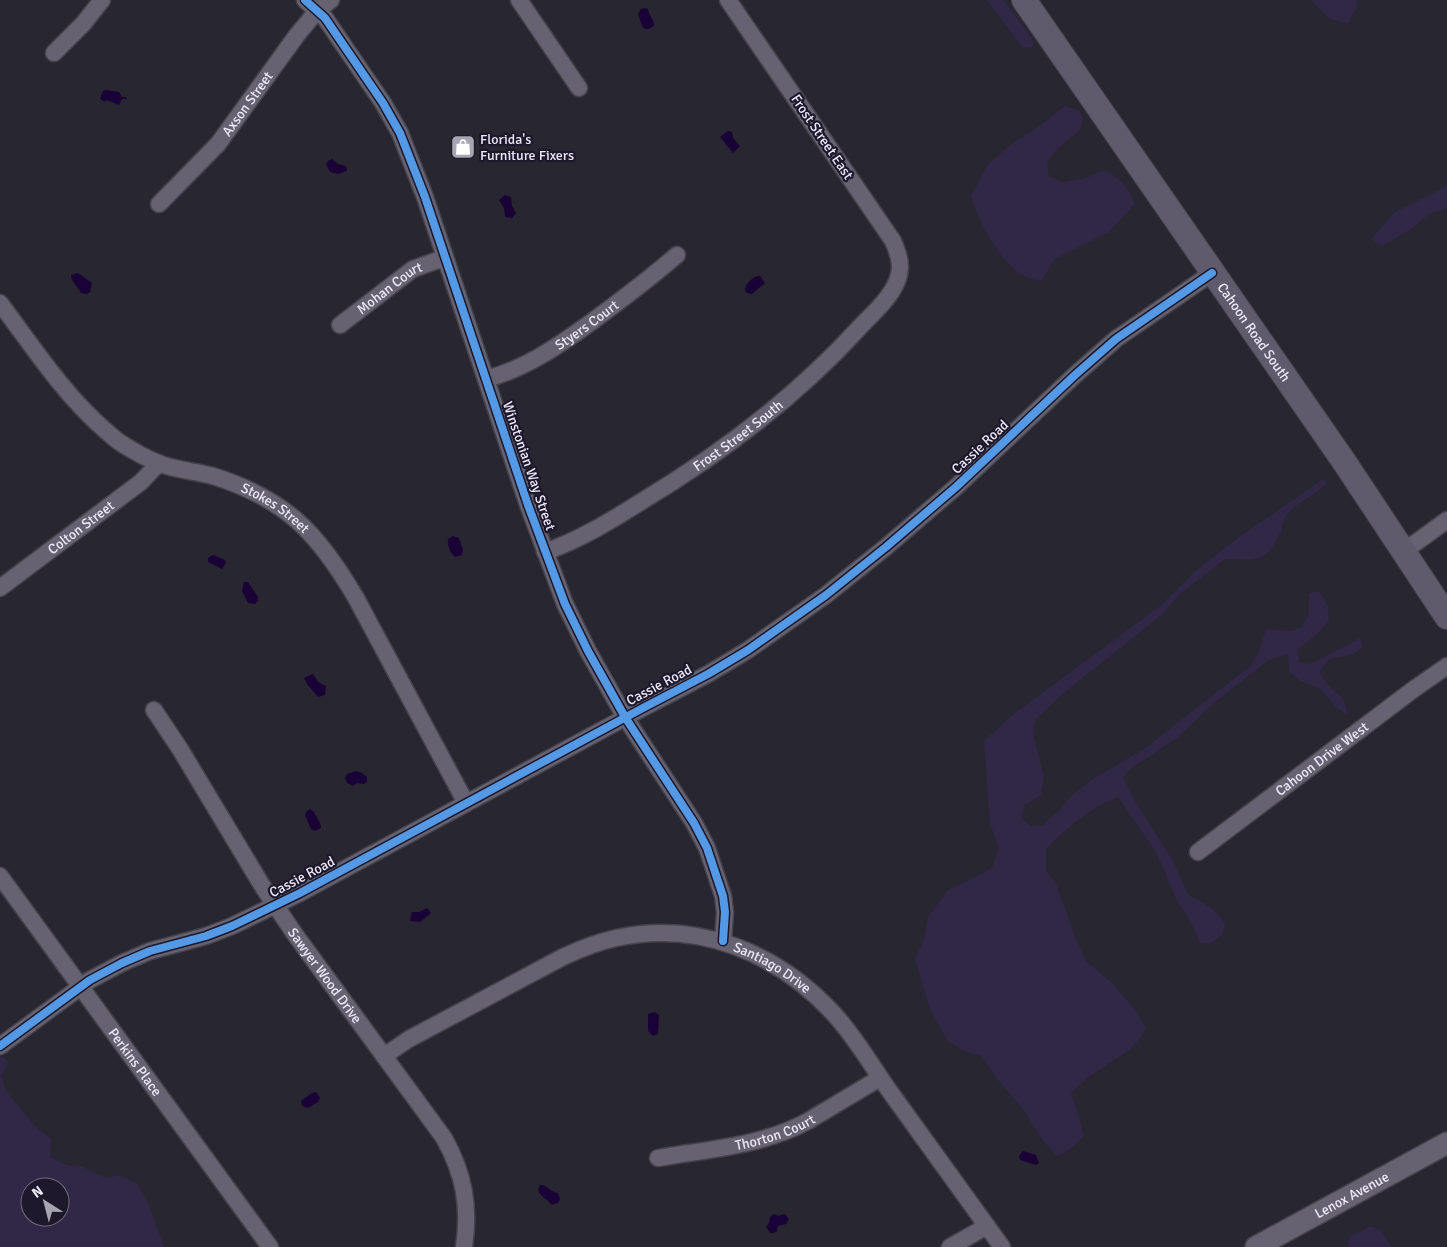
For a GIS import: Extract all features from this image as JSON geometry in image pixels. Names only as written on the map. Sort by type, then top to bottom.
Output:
[{"type":"main road","name":"Cahoon Road South","points":[[1024,0],[1345,462],[1447,617]]},
{"type":"street","points":[[54,53],[83,24],[102,0]]},
{"type":"street","name":"Axson Street","points":[[159,204],[218,144],[297,35],[311,5],[331,0]]},
{"type":"street","points":[[519,0],[579,88]]},
{"type":"street","name":"Frost Street East","points":[[728,0],[893,241],[900,259],[898,279]]},
{"type":"street","name":"Winstonian Way Street","points":[[311,5],[325,18],[369,81],[400,133],[425,197],[528,505],[565,604],[588,651],[625,718],[694,823],[707,848],[723,896],[725,912],[723,941]]},
{"type":"street","name":"Styers Court","points":[[486,379],[514,370],[571,336],[636,290],[677,254]]},
{"type":"street","name":"Mohan Court","points":[[340,325],[413,269],[444,258]]},
{"type":"street","name":"Cassie Road","points":[[0,1046],[90,980],[122,963],[150,952],[206,936],[276,905],[708,674],[748,650],[826,595],[886,547],[956,487],[1116,339],[1212,273]]},
{"type":"street","name":"Frost Street South","points":[[545,552],[577,540],[674,482],[752,425],[791,393],[849,340],[882,304],[898,279]]},
{"type":"street","name":"Stokes Street","points":[[0,303],[65,389],[88,415],[122,444],[159,463],[212,476],[240,486],[281,508],[311,533],[342,575],[356,598],[390,665],[466,803]]},
{"type":"street","name":"Colton Street","points":[[0,588],[141,482],[159,463]]},
{"type":"street","points":[[1403,552],[1447,520]]},
{"type":"street","name":"Cahoon Drive West","points":[[1198,852],[1407,694],[1447,666]]},
{"type":"street","name":"Sawyer Wood Drive","points":[[154,710],[276,905],[444,1138],[463,1180],[467,1203],[467,1226],[464,1247]]},
{"type":"street","name":"Perkins Place","points":[[0,876],[270,1247]]},
{"type":"street","name":"Santiago Drive","points":[[384,1056],[409,1038],[563,957],[589,946],[617,938],[638,935],[692,935],[723,941],[747,950],[778,968],[821,1002],[844,1025],[1002,1247]]},
{"type":"street","name":"Thorton Court","points":[[658,1158],[763,1140],[802,1125],[880,1078]]},
{"type":"street","name":"Lenox Avenue","points":[[1256,1247],[1447,1143]]},
{"type":"street","points":[[950,1247],[987,1226]]},
{"type":"shaded area","points":[[987,0],[1004,0],[1034,42],[1031,48],[1022,47]]},
{"type":"shaded area","points":[[1311,0],[1357,0],[1356,8],[1348,24],[1330,19]]},
{"type":"shaded area","points":[[641,9],[648,9],[654,24],[649,29],[645,29],[642,26],[638,14]]},
{"type":"shaded area","points":[[103,91],[119,92],[122,97],[127,99],[122,99],[119,105],[107,100],[104,102],[100,98]]},
{"type":"shaded area","points":[[1065,106],[1079,110],[1083,118],[1080,130],[1058,148],[1047,162],[1049,176],[1062,182],[1086,178],[1104,170],[1123,183],[1135,204],[1109,232],[1055,259],[1042,280],[1030,278],[1018,272],[997,249],[981,221],[971,196],[988,164],[1014,142],[1038,127]]},
{"type":"shaded area","points":[[728,131],[732,132],[733,138],[740,146],[733,153],[720,137]]},
{"type":"shaded area","points":[[332,159],[338,164],[346,166],[347,171],[338,174],[330,172],[326,164]]},
{"type":"shaded area","points":[[1447,186],[1447,208],[1429,214],[1411,229],[1383,246],[1371,239],[1395,212]]},
{"type":"shaded area","points":[[505,195],[511,197],[512,206],[516,213],[512,218],[505,217],[504,208],[499,200]]},
{"type":"shaded area","points":[[78,273],[92,283],[90,292],[87,294],[81,293],[72,280],[71,275]]},
{"type":"shaded area","points":[[760,276],[765,283],[752,294],[747,293],[745,288],[748,283],[755,277]]},
{"type":"shaded area","points":[[1323,479],[1326,485],[1295,507],[1286,516],[1281,531],[1265,555],[1260,558],[1246,560],[1225,559],[1180,594],[1163,614],[1065,692],[1036,719],[1033,732],[1044,776],[1041,795],[1024,806],[1021,818],[1031,826],[1042,825],[1060,810],[1070,797],[1091,780],[1144,749],[1250,666],[1259,651],[1266,629],[1291,631],[1301,627],[1309,614],[1309,593],[1319,591],[1328,606],[1329,621],[1316,635],[1297,650],[1299,662],[1310,664],[1360,638],[1363,647],[1352,655],[1329,659],[1319,672],[1344,701],[1347,715],[1337,708],[1320,689],[1299,680],[1289,671],[1288,654],[1269,660],[1215,702],[1178,737],[1129,770],[1123,778],[1173,861],[1188,894],[1213,909],[1225,923],[1223,934],[1210,944],[1200,943],[1191,922],[1176,899],[1156,852],[1118,797],[1097,807],[1079,819],[1046,850],[1046,870],[1057,886],[1086,961],[1111,982],[1133,1007],[1146,1028],[1130,1049],[1093,1074],[1071,1093],[1084,1136],[1070,1149],[1057,1156],[1044,1142],[1023,1109],[997,1079],[982,1056],[966,1052],[948,1041],[929,1007],[915,958],[923,943],[928,917],[947,891],[992,868],[999,848],[990,824],[984,741],[1011,716],[1160,606],[1194,572],[1239,537]]},
{"type":"shaded area","points":[[453,536],[459,538],[463,550],[462,555],[455,557],[450,551],[448,544],[448,539]]},
{"type":"shaded area","points":[[213,555],[225,560],[226,563],[222,569],[208,562],[208,558]]},
{"type":"shaded area","points":[[244,582],[248,582],[258,597],[258,601],[255,604],[248,603],[242,591]]},
{"type":"shaded area","points":[[313,674],[318,682],[326,686],[325,695],[318,697],[304,678]]},
{"type":"shaded area","points":[[356,771],[367,777],[367,782],[364,784],[357,783],[353,786],[347,783],[345,778],[347,774]]},
{"type":"shaded area","points":[[310,809],[314,812],[321,825],[321,828],[315,831],[311,829],[305,815]]},
{"type":"shaded area","points":[[427,908],[431,913],[420,922],[410,921],[412,912],[419,912]]},
{"type":"shaded area","points":[[655,1012],[659,1015],[658,1034],[653,1036],[648,1031],[648,1014]]},
{"type":"shaded area","points":[[2,1056],[9,1063],[1,1076],[6,1091],[35,1126],[51,1139],[50,1157],[67,1165],[83,1167],[106,1178],[120,1175],[137,1184],[147,1200],[164,1247],[0,1247],[0,1057]]},
{"type":"shaded area","points":[[316,1092],[320,1098],[318,1102],[308,1108],[302,1106],[301,1101]]},
{"type":"shaded area","points":[[1023,1151],[1036,1155],[1039,1163],[1036,1165],[1020,1160],[1019,1156]]},
{"type":"shaded area","points":[[540,1185],[558,1193],[560,1199],[558,1203],[552,1205],[542,1196],[538,1190]]},
{"type":"shaded area","points":[[774,1214],[778,1216],[785,1214],[789,1219],[786,1224],[778,1226],[777,1231],[770,1233],[766,1227],[770,1217]]},
{"type":"shaded area","points":[[1371,1226],[1380,1230],[1392,1247],[1348,1247],[1349,1237]]},
{"type":"cycle path","points":[[305,0],[325,18],[383,103],[400,133],[425,197],[528,505],[565,604],[588,651],[625,717],[694,823],[707,848],[723,896],[725,912],[723,941]]},
{"type":"cycle path","points":[[0,1046],[90,980],[122,963],[150,951],[206,936],[232,926],[300,893],[708,674],[748,650],[826,595],[886,547],[956,487],[1116,339],[1212,273]]},
{"type":"place","name":"Florida's Furniture Fixers","points":[[463,147]]}]
